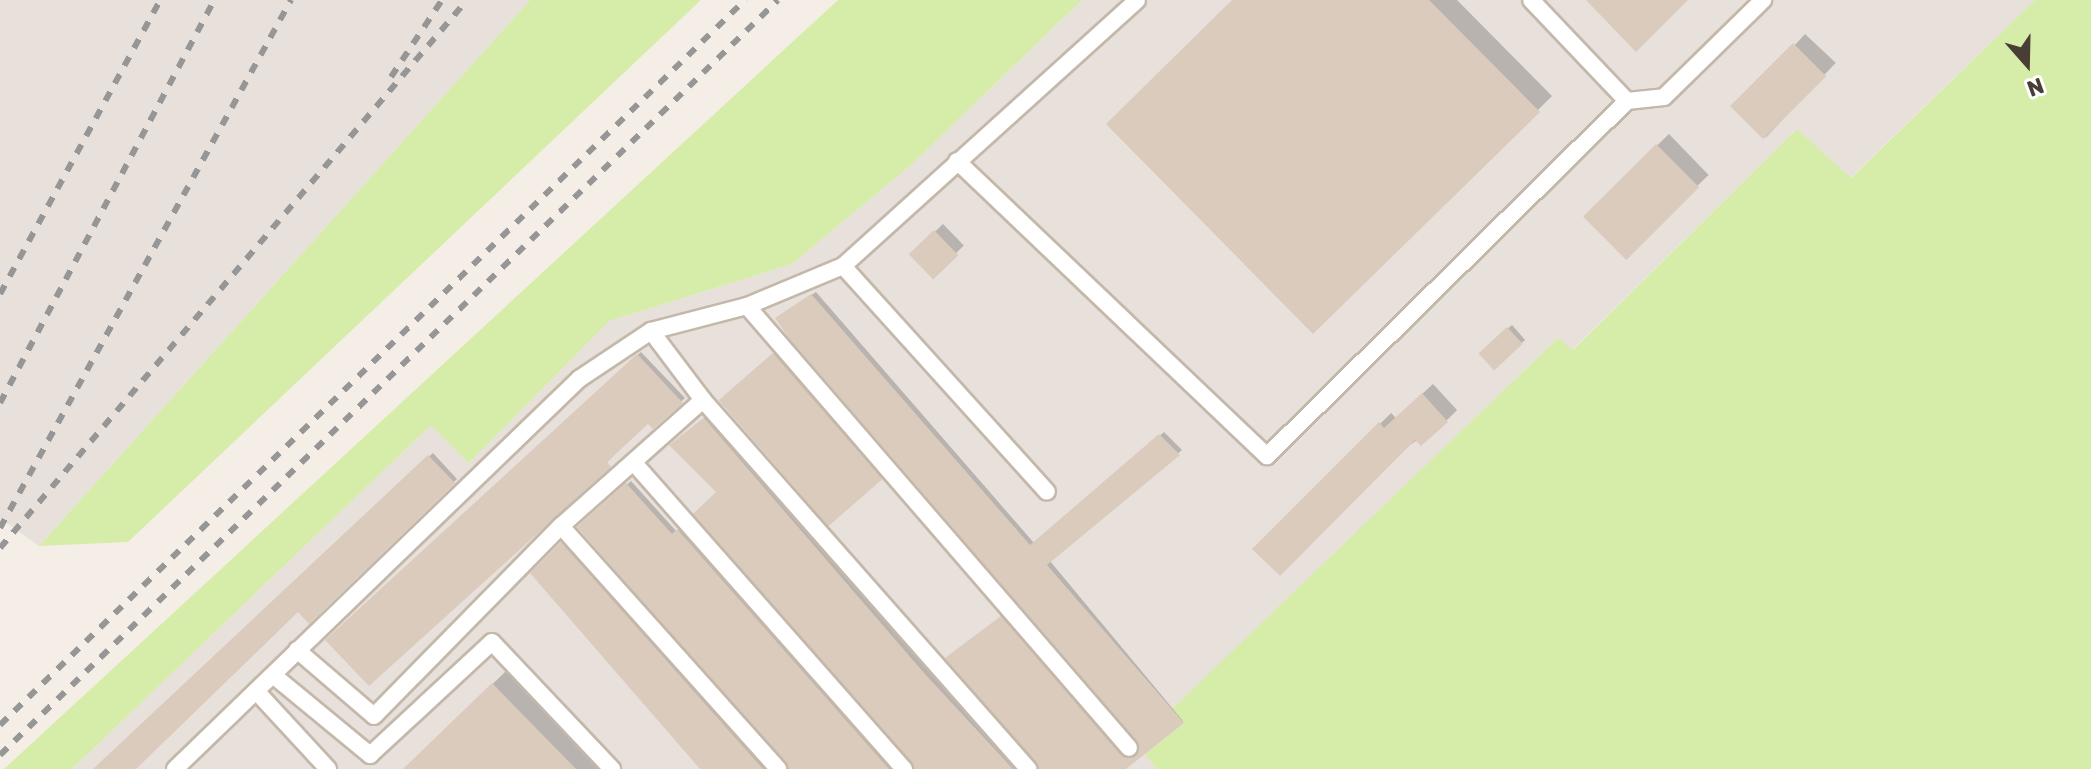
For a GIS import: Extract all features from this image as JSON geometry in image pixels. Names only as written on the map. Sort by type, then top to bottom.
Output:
[{"type":"lane","points":[[175,769],[579,379],[651,331],[747,306],[843,266],[1137,0]]},
{"type":"lane","points":[[1531,0],[1627,101]]},
{"type":"lane","points":[[957,161],[1267,456],[1627,101],[1664,97],[1763,0]]},
{"type":"lane","points":[[843,266],[1047,492]]},
{"type":"lane","points":[[747,306],[1129,748]]},
{"type":"lane","points":[[651,331],[703,400],[1028,769]]},
{"type":"lane","points":[[297,650],[374,716],[561,526],[635,464],[703,400]]},
{"type":"lane","points":[[635,464],[904,769]]},
{"type":"lane","points":[[561,526],[778,769]]},
{"type":"lane","points":[[273,675],[370,755],[492,642],[612,769]]},
{"type":"lane","points":[[257,692],[328,769]]},
{"type":"shaded area","points":[[0,0],[530,0],[39,546],[0,518]]},
{"type":"shaded area","points":[[1082,0],[2035,0],[1850,178],[1797,129],[1572,350],[1558,338],[1173,709],[1184,723],[1146,753],[1157,769],[72,769],[432,424],[469,463],[609,321],[792,264],[910,166]]},
{"type":"green space","points":[[530,0],[701,0],[128,542],[39,546]]},
{"type":"green space","points":[[838,0],[1082,0],[910,166],[792,264],[609,321],[469,463],[431,425],[72,769],[4,769]]},
{"type":"green space","points":[[2035,0],[2091,0],[2091,769],[1157,769],[1145,754],[1184,723],[1172,709],[1558,338],[1573,350],[1797,129],[1851,178]]},
{"type":"building","points":[[1232,0],[1429,0],[1540,112],[1313,334],[1106,124]]},
{"type":"building","points":[[1586,0],[1688,0],[1636,52]]},
{"type":"building","points":[[1793,43],[1826,76],[1763,139],[1730,106]]},
{"type":"building","points":[[1656,144],[1699,187],[1626,260],[1583,217]]},
{"type":"building","points":[[934,230],[958,255],[933,279],[909,254]]},
{"type":"building","points":[[811,294],[1030,545],[1159,434],[1180,455],[1047,565],[1184,723],[1126,769],[1039,769],[945,658],[1001,616],[1121,755],[1139,752],[1137,741],[789,338],[775,318]]},
{"type":"building","points":[[1507,327],[1523,344],[1494,370],[1478,354]]},
{"type":"building","points":[[773,353],[883,479],[828,526],[719,400]]},
{"type":"building","points":[[637,354],[683,403],[653,429],[648,424],[607,462],[611,467],[369,686],[325,640]]},
{"type":"building","points":[[1422,393],[1448,422],[1421,446],[1415,440],[1280,576],[1252,549],[1379,422],[1384,428]]},
{"type":"building","points":[[704,418],[924,673],[1013,769],[915,769],[693,514],[716,492],[669,445]]},
{"type":"building","points":[[428,455],[455,483],[309,624],[298,612],[136,769],[93,769]]},
{"type":"building","points":[[626,483],[672,534],[677,529],[889,769],[789,769],[577,527]]},
{"type":"building","points":[[561,542],[763,769],[700,769],[530,573]]},
{"type":"building","points":[[492,683],[576,769],[403,769]]},
{"type":"railway","points":[[0,294],[160,0]]},
{"type":"railway","points":[[0,403],[214,0]]},
{"type":"railway","points":[[0,528],[291,0]]},
{"type":"railway","points":[[391,77],[442,0]]},
{"type":"railway","points":[[0,548],[467,0]]},
{"type":"railway","points":[[0,725],[745,0]]},
{"type":"railway","points":[[0,755],[778,0]]}]
